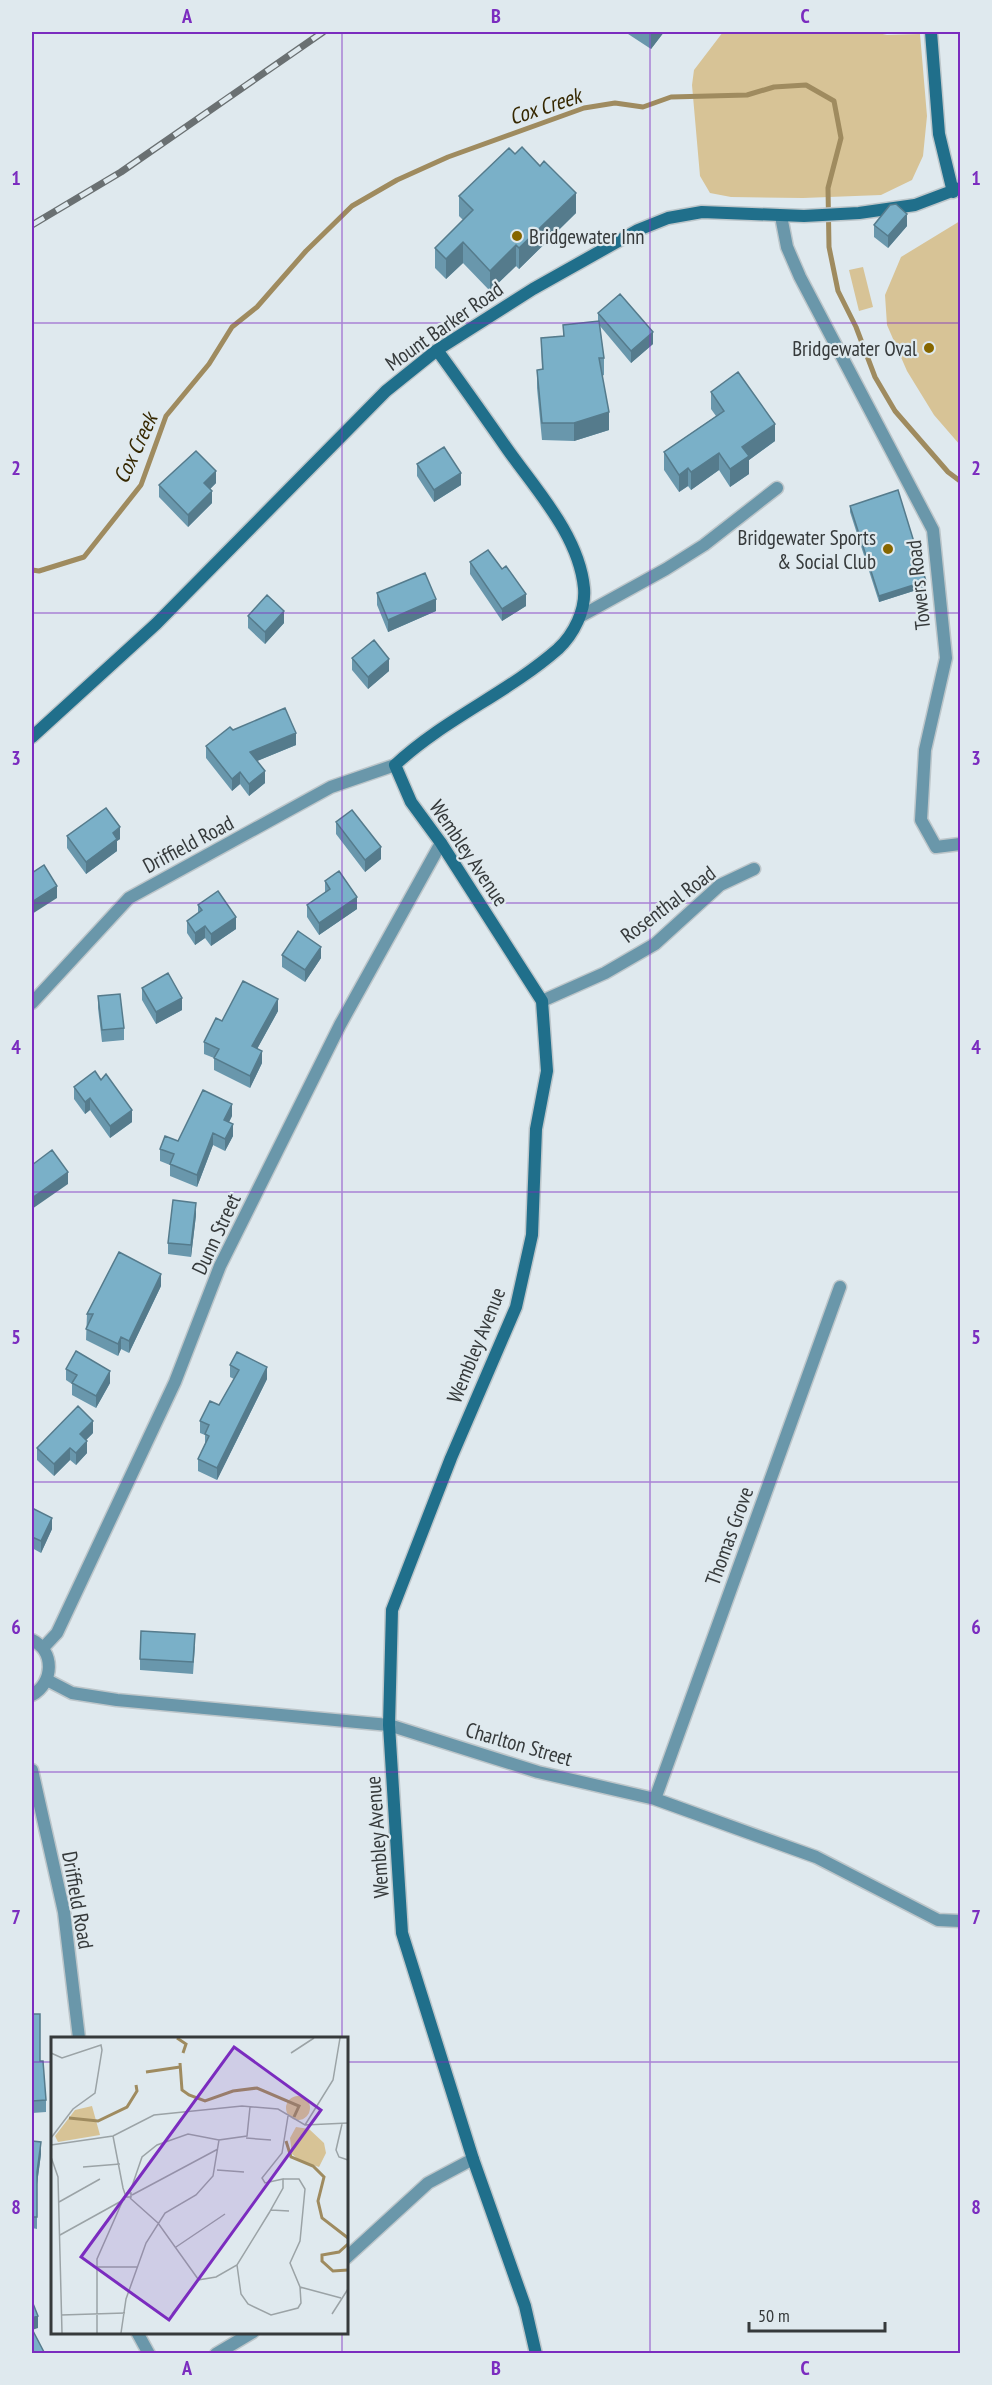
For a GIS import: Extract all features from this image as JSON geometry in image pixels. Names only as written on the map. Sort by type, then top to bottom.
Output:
[{"type":"street","points":[[931,32],[939,135],[957,190]]},
{"type":"street","name":"Mount Barker Road","points":[[32,737],[156,624],[386,391],[437,350],[542,284],[658,222],[702,212],[781,216],[859,213],[915,205],[957,190]]},
{"type":"street","name":"Towers Road","points":[[781,216],[787,248],[800,277],[933,530],[946,658],[925,750],[921,820],[936,847],[960,844]]},
{"type":"street","points":[[437,350],[555,516],[577,559],[584,589],[581,616]]},
{"type":"street","points":[[395,765],[416,746],[521,677],[560,647],[581,616],[695,551],[777,488]]},
{"type":"street","name":"Wembley Avenue","points":[[395,765],[411,802],[441,843],[542,1001],[547,1071],[536,1129],[530,1246],[516,1307],[451,1458],[392,1610],[389,1725],[402,1933],[473,2158],[525,2306],[536,2354]]},
{"type":"street","name":"Driffield Road","points":[[32,1003],[129,898],[330,787],[395,765]]},
{"type":"street","name":"Dunn Street","points":[[43,1648],[57,1633],[175,1382],[220,1266],[340,1024],[441,843]]},
{"type":"street","name":"Rosenthal Road","points":[[542,1001],[605,973],[655,944],[720,885],[754,869]]},
{"type":"street","name":"Thomas Grove","points":[[655,1799],[840,1287]]},
{"type":"street","points":[[32,1640],[43,1648],[49,1664],[46,1680],[32,1695]]},
{"type":"street","name":"Charlton Street","points":[[46,1680],[72,1693],[117,1700],[389,1725],[538,1773],[655,1799],[816,1857],[938,1920],[960,1921]]},
{"type":"street","name":"Driffield Road","points":[[32,1770],[64,1912],[79,2037]]},
{"type":"street","points":[[348,2256],[428,2183],[473,2158]]},
{"type":"street","points":[[138,2334],[149,2354]]},
{"type":"street","points":[[216,2354],[250,2334]]},
{"type":"shaded area","points":[[723,32],[920,34],[927,116],[923,156],[912,180],[881,195],[803,198],[731,197],[710,193],[700,176],[692,85],[694,70]]},
{"type":"shaded area","name":"Bridgewater Oval","points":[[960,221],[960,445],[934,415],[907,371],[887,325],[885,295],[901,257]]},
{"type":"shaded area","points":[[863,267],[873,307],[859,311],[849,270]]},
{"type":"building","points":[[522,147],[540,166],[544,161],[576,193],[519,248],[516,245],[490,271],[463,242],[446,259],[435,248],[473,210],[459,196],[509,148],[515,154]]},
{"type":"building","points":[[896,204],[907,214],[888,236],[874,225],[890,205]]},
{"type":"building","points":[[620,294],[653,332],[631,351],[598,313]]},
{"type":"building","points":[[599,321],[604,358],[599,358],[609,412],[574,423],[542,423],[537,370],[543,369],[541,338],[564,336],[563,325]]},
{"type":"building","points":[[738,372],[775,424],[742,447],[749,456],[730,469],[719,453],[691,472],[688,468],[679,475],[664,452],[724,411],[711,392]]},
{"type":"building","points":[[444,447],[461,473],[434,490],[417,464]]},
{"type":"building","points":[[196,451],[216,471],[204,483],[212,491],[188,515],[159,485]]},
{"type":"building","name":"Bridgewater Sports & Social Club","points":[[898,490],[926,581],[879,596],[850,506]]},
{"type":"building","points":[[488,550],[502,569],[506,566],[526,594],[502,609],[470,562]]},
{"type":"building","points":[[425,573],[436,599],[388,620],[377,593]]},
{"type":"building","points":[[267,595],[284,611],[265,632],[248,616]]},
{"type":"building","points":[[374,640],[389,659],[368,677],[352,658]]},
{"type":"building","points":[[285,708],[296,733],[250,752],[265,771],[249,784],[240,772],[232,779],[206,746],[230,727],[233,730]]},
{"type":"building","points":[[106,808],[120,827],[113,833],[117,839],[86,862],[67,836]]},
{"type":"building","points":[[352,810],[381,847],[365,860],[336,822]]},
{"type":"building","points":[[44,865],[57,886],[32,902],[32,873]]},
{"type":"building","points":[[339,871],[357,897],[319,923],[307,905],[330,889],[325,881]]},
{"type":"building","points":[[218,891],[236,917],[211,934],[205,926],[195,933],[187,921],[202,910],[198,905]]},
{"type":"building","points":[[298,931],[321,947],[305,970],[282,955]]},
{"type":"building","points":[[168,973],[182,998],[156,1012],[142,988]]},
{"type":"building","points":[[243,981],[278,999],[252,1046],[262,1051],[250,1076],[214,1058],[219,1049],[204,1042],[216,1018],[222,1021]]},
{"type":"building","points":[[120,994],[124,1028],[102,1030],[98,996]]},
{"type":"building","points":[[95,1071],[101,1080],[106,1074],[132,1110],[110,1126],[90,1098],[85,1102],[74,1087]]},
{"type":"building","points":[[203,1090],[232,1104],[224,1120],[233,1124],[225,1139],[213,1133],[197,1175],[170,1164],[174,1154],[160,1149],[165,1136],[178,1141]]},
{"type":"building","points":[[52,1150],[68,1172],[32,1198],[32,1165]]},
{"type":"building","points":[[173,1200],[196,1203],[191,1245],[168,1243]]},
{"type":"building","points":[[119,1252],[161,1274],[129,1341],[121,1337],[118,1344],[86,1329],[93,1314],[87,1314]]},
{"type":"building","points":[[76,1351],[110,1371],[96,1396],[72,1383],[77,1375],[66,1369]]},
{"type":"building","points":[[237,1352],[267,1367],[217,1468],[198,1459],[209,1436],[205,1434],[209,1425],[200,1421],[210,1401],[219,1405],[239,1370],[230,1365]]},
{"type":"building","points":[[78,1406],[93,1421],[80,1434],[87,1441],[76,1453],[70,1448],[54,1464],[37,1448]]},
{"type":"building","points":[[32,1508],[52,1518],[41,1541],[32,1537]]},
{"type":"building","points":[[141,1631],[195,1634],[193,1662],[140,1659]]},
{"type":"building","points":[[32,2014],[40,2014],[40,2061],[43,2061],[46,2100],[32,2101]]},
{"type":"building","points":[[32,2141],[41,2142],[37,2172],[37,2217],[32,2217]]},
{"type":"building","points":[[32,2301],[38,2316],[32,2318]]},
{"type":"building","points":[[32,2329],[45,2354],[32,2354]]},
{"type":"waterway","name":"Cox Creek","points":[[32,570],[39,571],[84,557],[141,485],[166,416],[209,364],[232,327],[257,307],[306,251],[352,206],[397,180],[448,157],[584,108],[615,103],[643,107],[671,97],[747,95],[774,87],[806,85],[834,101],[841,138],[828,188],[829,247],[838,291],[856,327],[875,377],[895,411],[948,472],[960,481]]},
{"type":"railway","points":[[32,225],[121,172],[323,32]]},
{"type":"place","name":"Bridgewater Inn","points":[[517,236]]},
{"type":"place","name":"Bridgewater Oval","points":[[929,348]]},
{"type":"place","name":"Bridgewater Sports & Social Club","points":[[888,549]]}]
